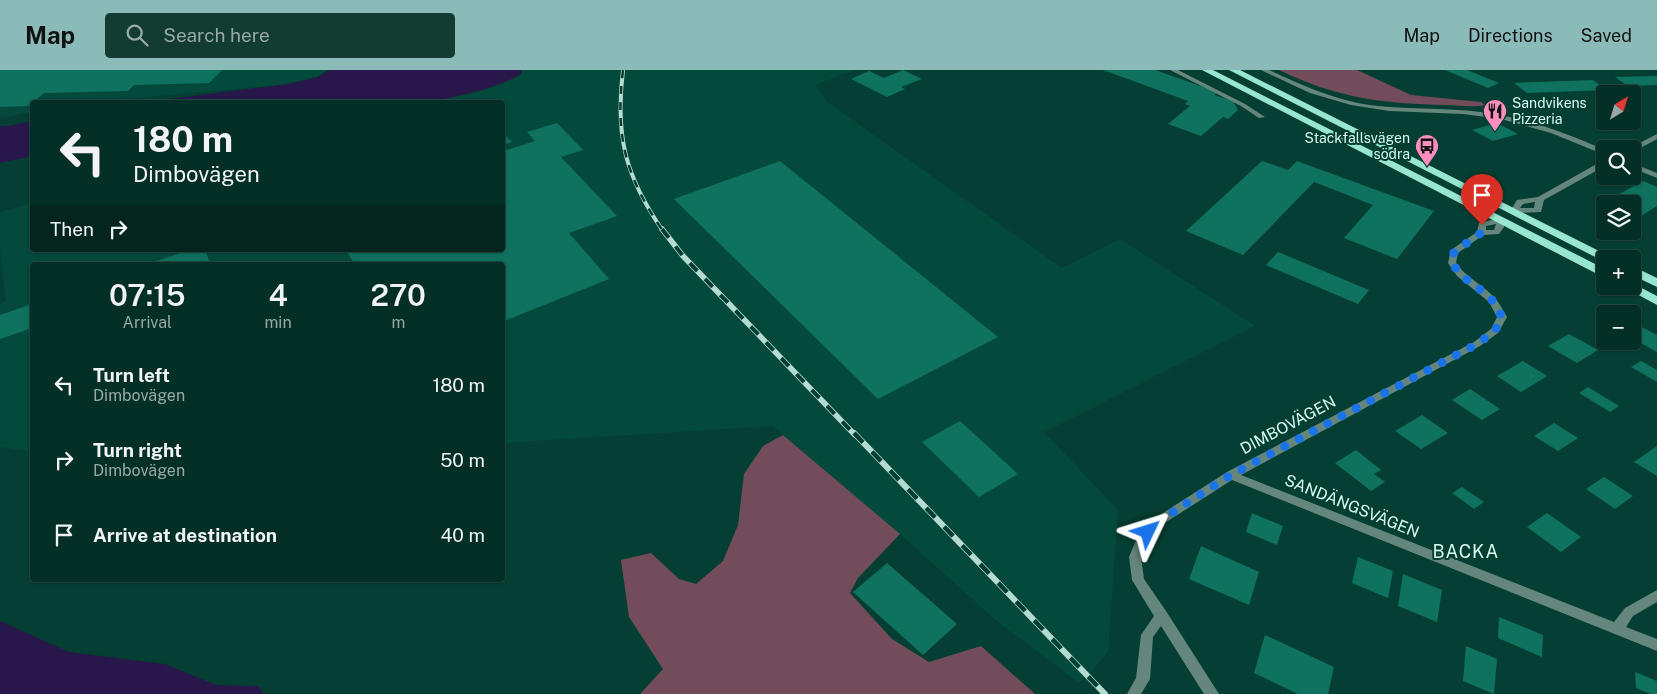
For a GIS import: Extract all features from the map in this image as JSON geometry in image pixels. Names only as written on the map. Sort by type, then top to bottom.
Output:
[{"type":"highway","points":[[1206,70],[1596,269]]},
{"type":"highway","points":[[1233,70],[1596,252]]},
{"type":"highway","points":[[1500,220],[1514,211]]},
{"type":"highway","points":[[1641,275],[1657,283]]},
{"type":"highway","points":[[1641,293],[1657,301]]},
{"type":"street","points":[[1173,70],[1243,105],[1261,117]]},
{"type":"street","points":[[1264,70],[1338,101],[1392,110],[1462,112],[1504,117],[1553,130],[1596,149]]},
{"type":"street","points":[[1641,144],[1657,136]]},
{"type":"street","points":[[1514,211],[1538,210],[1540,199],[1596,168]]},
{"type":"street","points":[[1641,169],[1657,176]]},
{"type":"street","name":"DIMBOVÄGEN","points":[[1212,694],[1138,580],[1135,557],[1141,541],[1156,523],[1231,475],[1477,344],[1495,331],[1502,317],[1493,301],[1459,275],[1452,262],[1454,252],[1481,233],[1496,232],[1500,227],[1500,220]]},
{"type":"street","name":"SANDÄNGSVÄGEN","points":[[1231,475],[1657,645]]},
{"type":"street","points":[[1617,629],[1629,612],[1657,595]]},
{"type":"street","points":[[1134,694],[1143,679],[1148,635],[1162,615]]},
{"type":"shaded area","points":[[0,70],[329,70],[317,77],[288,84],[115,100],[30,100],[30,112],[0,118]]},
{"type":"shaded area","points":[[329,70],[522,70],[520,75],[486,89],[437,100],[161,100],[288,84],[317,77]]},
{"type":"shaded area","points":[[522,70],[853,70],[815,85],[827,102],[1062,268],[1120,239],[1255,326],[1044,432],[1118,510],[1108,652],[1087,676],[1079,683],[998,622],[900,534],[773,426],[505,443],[505,262],[30,262],[30,451],[0,447],[0,304],[6,301],[0,249],[0,212],[30,204],[30,252],[505,252],[505,100],[438,100],[471,94],[502,84],[520,75]]},
{"type":"shaded area","points":[[1279,70],[1357,70],[1411,95],[1481,102],[1485,105],[1402,103],[1361,98],[1300,80]]},
{"type":"shaded area","points":[[30,121],[30,156],[0,163],[0,126]]},
{"type":"shaded area","points":[[783,435],[900,534],[858,578],[850,593],[892,639],[929,662],[981,646],[1035,694],[640,694],[663,669],[629,617],[621,560],[651,553],[679,579],[696,584],[723,561],[738,525],[744,474],[763,446]]},
{"type":"shaded area","points":[[0,621],[69,652],[165,664],[216,685],[258,686],[264,694],[0,694]]},
{"type":"building","points":[[0,70],[222,70],[209,83],[134,85],[128,91],[44,93],[35,100],[30,100],[28,106],[0,107]]},
{"type":"building","points":[[903,70],[922,79],[901,87],[905,89],[887,97],[851,79],[869,71],[884,78]]},
{"type":"building","points":[[1103,70],[1155,70],[1218,92],[1214,95],[1233,101],[1238,110],[1228,119],[1223,117],[1201,136],[1168,124],[1190,106],[1185,104],[1188,101]]},
{"type":"building","points":[[1445,70],[1467,70],[1499,83],[1488,88]]},
{"type":"building","points":[[1657,76],[1657,85],[1627,85],[1615,77]]},
{"type":"building","points":[[1593,80],[1600,85],[1596,85],[1596,90],[1527,93],[1514,83]]},
{"type":"building","points":[[557,123],[583,150],[561,157],[617,216],[569,233],[609,279],[505,321],[505,262],[353,262],[347,252],[505,252],[505,148],[507,150],[535,141],[527,132]]},
{"type":"building","name":"Sandvikens Pizzeria","points":[[1497,123],[1518,134],[1493,141],[1472,130]]},
{"type":"building","points":[[505,135],[512,142],[505,144]]},
{"type":"building","points":[[780,161],[998,337],[878,399],[674,199]]},
{"type":"building","points":[[1262,161],[1288,170],[1297,161],[1434,211],[1397,259],[1344,238],[1373,205],[1314,182],[1243,255],[1186,231]]},
{"type":"building","points":[[1643,181],[1657,187],[1657,206],[1641,216],[1641,195],[1618,195],[1636,185],[1641,185]]},
{"type":"building","points":[[184,252],[206,252],[210,262],[153,262]]},
{"type":"building","points":[[1278,252],[1369,290],[1358,304],[1266,265]]},
{"type":"building","points":[[30,305],[30,329],[0,339],[0,315]]},
{"type":"building","points":[[1641,327],[1657,335],[1657,352],[1641,343]]},
{"type":"building","points":[[1569,334],[1598,350],[1577,363],[1548,346]]},
{"type":"building","points":[[1523,361],[1547,376],[1521,392],[1497,376]]},
{"type":"building","points":[[1641,361],[1657,370],[1657,382],[1631,367]]},
{"type":"building","points":[[1588,387],[1619,406],[1610,412],[1579,393]]},
{"type":"building","points":[[1470,389],[1500,409],[1482,420],[1452,400]]},
{"type":"building","points":[[1422,415],[1448,433],[1421,449],[1395,431]]},
{"type":"building","points":[[960,421],[1018,474],[979,497],[922,442]]},
{"type":"building","points":[[1554,423],[1578,438],[1558,451],[1534,436]]},
{"type":"building","points":[[1657,446],[1657,476],[1634,462]]},
{"type":"building","points":[[1356,450],[1381,470],[1374,474],[1385,482],[1371,491],[1335,463]]},
{"type":"building","points":[[1604,477],[1633,496],[1615,509],[1586,489]]},
{"type":"building","points":[[1462,487],[1484,502],[1474,509],[1452,493]]},
{"type":"building","points":[[1252,513],[1283,526],[1277,545],[1246,532]]},
{"type":"building","points":[[1547,513],[1581,537],[1561,552],[1527,527]]},
{"type":"building","points":[[1201,546],[1259,572],[1249,605],[1189,579]]},
{"type":"building","points":[[1358,557],[1393,571],[1388,598],[1352,583]]},
{"type":"building","points":[[887,563],[957,624],[923,655],[853,592]]},
{"type":"building","points":[[1403,574],[1442,590],[1437,622],[1398,606]]},
{"type":"building","points":[[1499,617],[1543,635],[1542,657],[1498,638]]},
{"type":"building","points":[[1265,635],[1334,667],[1328,694],[1298,694],[1254,673]]},
{"type":"building","points":[[1466,646],[1497,659],[1494,694],[1463,681]]},
{"type":"building","points":[[1635,672],[1657,681],[1657,694],[1651,694],[1636,688]]},
{"type":"railway","points":[[623,70],[621,115],[626,155],[640,192],[663,231]]},
{"type":"railway","points":[[662,229],[683,256],[855,435]]},
{"type":"railway","points":[[854,433],[1105,694]]},
{"type":"place","name":"Sandvikens Pizzeria","points":[[1495,132]]},
{"type":"place","name":"Stackfallsvägen södra","points":[[1427,167]]},
{"type":"district","name":"BACKA","points":[[1466,551]]},
{"type":"route","points":[[1148,532],[1156,523],[1231,475],[1477,344],[1495,331],[1502,317],[1493,301],[1459,275],[1452,262],[1454,252],[1481,233],[1482,225]]}]
